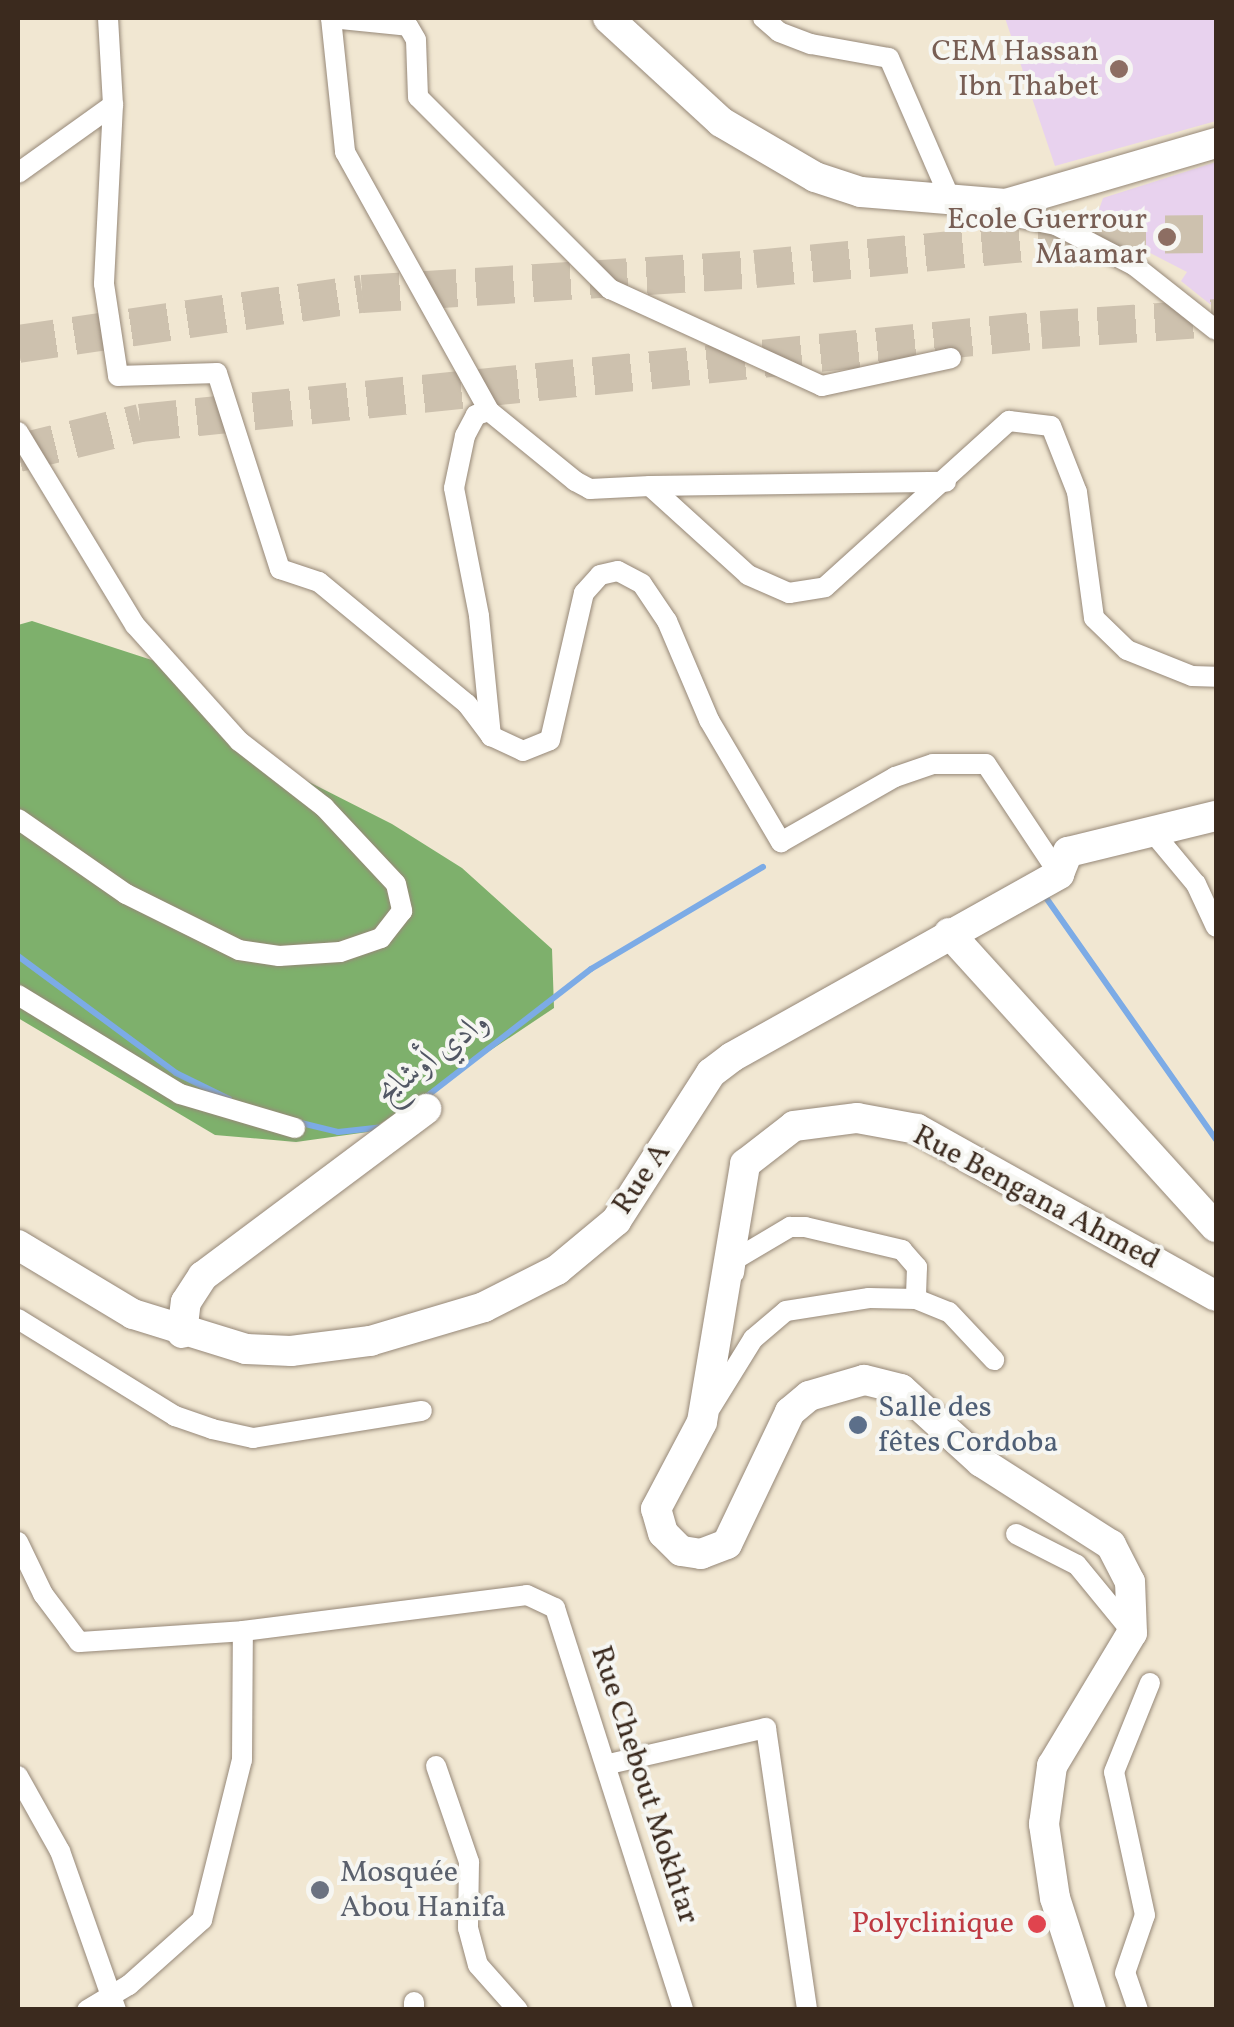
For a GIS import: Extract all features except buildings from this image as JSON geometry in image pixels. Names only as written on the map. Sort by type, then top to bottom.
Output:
[{"type":"street","points":[[108,18],[113,104],[104,284],[118,376],[218,373],[280,568],[319,582],[467,704],[491,736],[523,751],[550,740],[575,615],[600,575],[618,571],[642,584],[667,621],[710,720],[781,842],[895,777],[933,764],[986,764],[1058,874]]},
{"type":"street","points":[[946,482],[590,489],[489,411],[346,152],[332,18],[408,26],[416,40],[418,98],[610,289],[822,386],[951,358]]},
{"type":"street","points":[[608,18],[721,122],[774,156],[861,192],[1056,225],[1135,266],[1216,330]]},
{"type":"street","points":[[763,18],[779,32],[811,44],[889,58],[947,204]]},
{"type":"street","points":[[18,174],[113,104]]},
{"type":"street","points":[[947,204],[1006,204],[1216,143]]},
{"type":"street","points":[[489,411],[476,415],[465,436],[454,488],[479,616],[491,736]]},
{"type":"street","points":[[650,486],[748,576],[789,593],[825,588],[1009,421],[1051,426],[1077,492],[1094,618],[1126,650],[1192,676],[1216,677]]},
{"type":"street","points":[[18,432],[135,625],[239,741],[324,807],[396,884],[402,911],[381,938],[340,952],[278,956],[238,950],[126,894],[18,819]]},
{"type":"street","name":"Rue A","points":[[18,1245],[134,1314],[182,1333],[246,1349],[329,1348],[520,1292],[616,1220],[711,1073],[949,933],[1058,874],[1068,852],[1216,816]]},
{"type":"street","points":[[1151,830],[1196,884],[1216,928]]},
{"type":"street","points":[[949,933],[1216,1227]]},
{"type":"street","points":[[18,995],[180,1094],[295,1128]]},
{"type":"street","points":[[182,1333],[186,1302],[203,1276],[426,1109]]},
{"type":"street","name":"Rue Bengana Ahmed","points":[[1132,1634],[1130,1582],[1097,1531],[981,1462],[901,1389],[864,1380],[809,1396],[790,1412],[727,1544],[701,1554],[681,1552],[662,1533],[656,1509],[702,1422],[746,1164],[794,1126],[857,1118],[917,1129],[1216,1296]]},
{"type":"street","points":[[722,1340],[736,1259],[790,1227],[902,1250],[917,1267],[916,1299]]},
{"type":"street","points":[[702,1422],[752,1339],[786,1311],[870,1298],[916,1299],[948,1312],[994,1360]]},
{"type":"street","points":[[18,1319],[175,1416],[225,1432],[253,1438],[422,1411]]},
{"type":"street","points":[[1016,1534],[1077,1565],[1116,1604],[1132,1634],[1052,1766],[1046,1794],[1048,1866],[1091,2010]]},
{"type":"street","points":[[18,1542],[43,1594],[78,1642],[243,1632],[242,1760],[202,1920],[114,2002],[88,2010]]},
{"type":"street","name":"Rue Chebout Mokhtar","points":[[243,1632],[526,1594],[554,1608],[609,1764],[683,2010]]},
{"type":"street","points":[[1138,2010],[1125,1973],[1145,1915],[1114,1772],[1150,1683]]},
{"type":"street","points":[[609,1764],[766,1728],[807,2010]]},
{"type":"street","points":[[436,1766],[468,1862],[468,1928],[478,1965],[518,2010]]},
{"type":"street","points":[[18,1776],[60,1851],[114,2002]]},
{"type":"shaded area","name":"CEM Hassan Ibn Thabet","points":[[1005,18],[1216,18],[1216,121],[1055,166]]},
{"type":"shaded area","name":"Ecole Guerrour Maamar","points":[[1216,162],[1216,309],[1181,281],[1187,272],[1094,224],[1103,198]]},
{"type":"green space","points":[[32,621],[161,663],[230,742],[392,824],[462,868],[552,949],[554,1008],[368,1132],[296,1142],[215,1135],[18,1018],[18,625]]},
{"type":"waterway","name":"وادي أوشايح","points":[[422,1100],[591,969],[763,867]]},
{"type":"waterway","points":[[1042,892],[1216,1140]]},
{"type":"waterway","name":"وادي أوشايح","points":[[18,956],[176,1073],[229,1099]]},
{"type":"waterway","name":"وادي أوشايح","points":[[297,1122],[338,1132],[384,1127]]},
{"type":"tunnel","points":[[18,344],[362,294],[755,269],[1108,235],[1216,234]]},
{"type":"tunnel","points":[[18,453],[140,423],[1041,330],[1216,318]]},
{"type":"place","name":"CEM Hassan Ibn Thabet","points":[[1119,69]]},
{"type":"place","name":"Ecole Guerrour Maamar","points":[[1167,237]]},
{"type":"place","name":"Salle des fêtes Cordoba","points":[[858,1425]]},
{"type":"place","name":"Mosquée Abou Hanifa","points":[[320,1890]]},
{"type":"place","name":"Polyclinique","points":[[1037,1924]]}]
